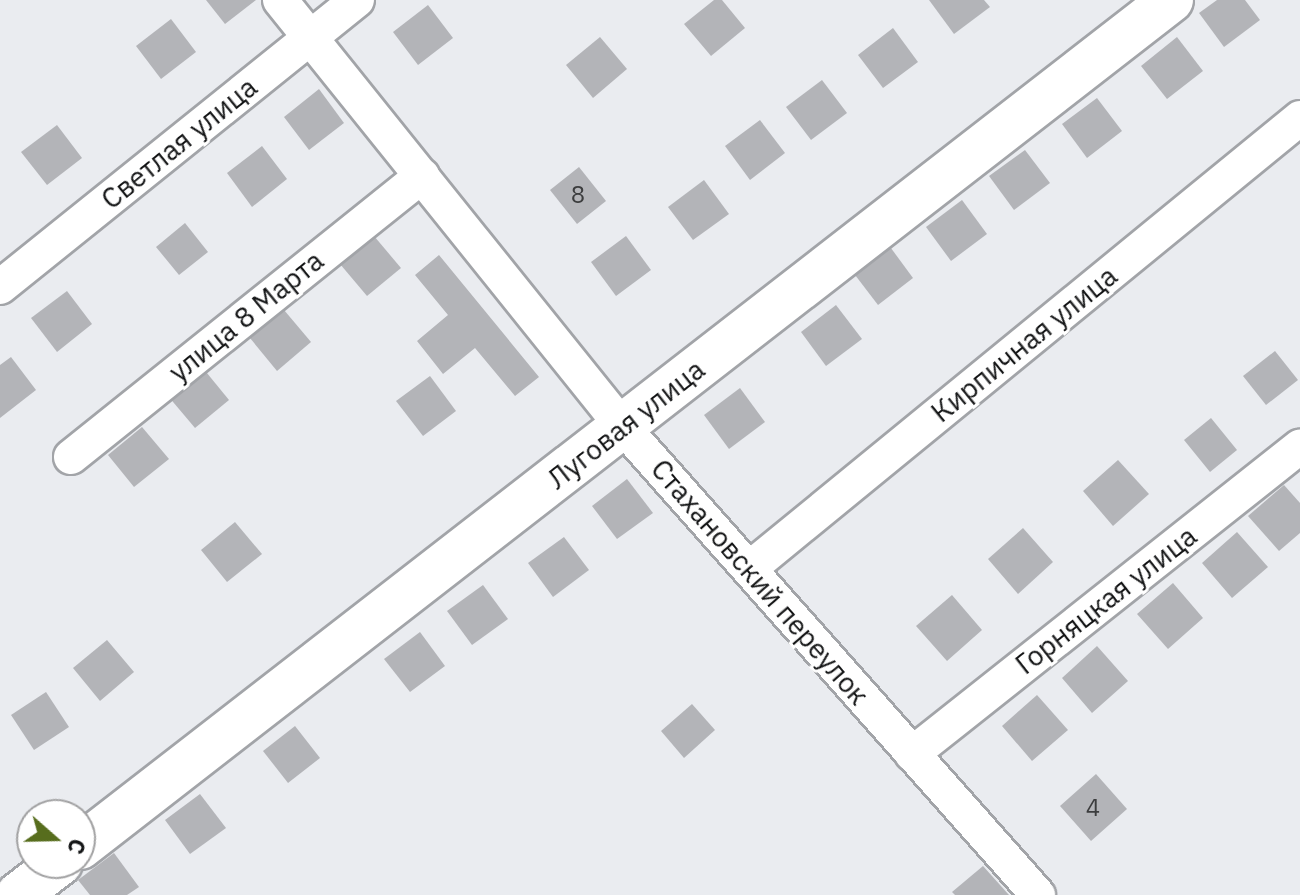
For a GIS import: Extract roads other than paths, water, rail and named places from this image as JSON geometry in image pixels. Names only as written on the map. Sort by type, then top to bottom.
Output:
[{"type":"street","name":"Стахановский переулок","points":[[280,0],[622,426],[1038,895]]},
{"type":"street","name":"Светлая улица","points":[[0,287],[357,0]]},
{"type":"street","name":"Луговая улица","points":[[96,835],[1171,0]]},
{"type":"street","name":"Кирпичная улица","points":[[749,569],[1300,118]]},
{"type":"street","name":"улица 8 Марта","points":[[71,457],[422,176]]},
{"type":"street","name":"Горняцкая улица","points":[[912,754],[1300,446]]},
{"type":"street","points":[[18,895],[39,879]]}]
